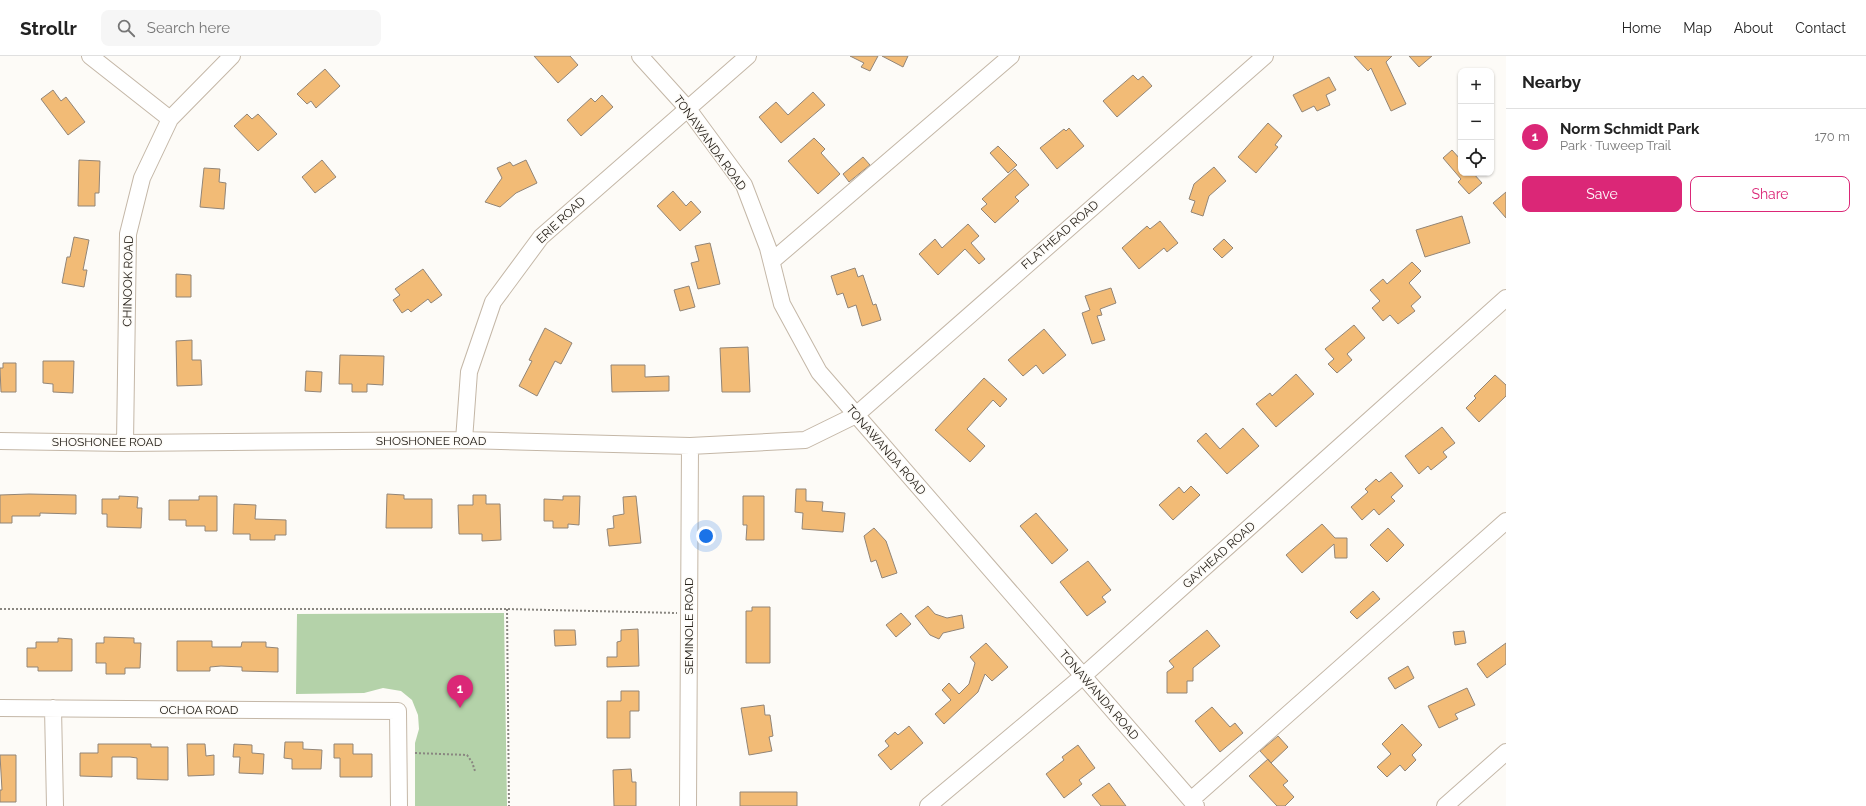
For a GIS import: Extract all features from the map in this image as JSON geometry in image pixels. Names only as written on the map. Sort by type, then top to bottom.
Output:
[{"type":"street","points":[[90,56],[170,119]]},
{"type":"street","name":"CHINOOK ROAD","points":[[126,443],[128,234],[142,178],[170,119],[232,56]]},
{"type":"street","name":"TONAWANDA ROAD","points":[[640,56],[688,109],[744,185],[772,260],[782,304],[819,372],[1194,803]]},
{"type":"street","name":"ERIE ROAD","points":[[464,440],[468,372],[493,302],[541,237],[748,56]]},
{"type":"street","points":[[772,260],[1011,56]]},
{"type":"street","name":"FLATHEAD ROAD","points":[[856,415],[1265,56]]},
{"type":"street","name":"GAYHEAD ROAD","points":[[928,806],[1083,676],[1506,298]]},
{"type":"street","name":"SHOSHONEE ROAD","points":[[0,441],[126,443],[464,440],[690,446],[805,440],[856,415]]},
{"type":"street","name":"SEMINOLE ROAD","points":[[688,806],[690,446]]},
{"type":"street","points":[[1194,803],[1506,521]]},
{"type":"street","name":"OCHOA ROAD","points":[[0,708],[398,711],[399,806]]},
{"type":"street","points":[[53,708],[55,806]]},
{"type":"street","points":[[1445,806],[1506,752]]},
{"type":"path","points":[[0,609],[506,609],[689,613]]},
{"type":"path","points":[[506,609],[509,806]]},
{"type":"path","points":[[415,753],[467,755],[472,762],[475,771]]},
{"type":"green space","points":[[504,613],[507,806],[415,806],[415,743],[419,729],[418,715],[412,700],[401,691],[383,688],[364,693],[296,694],[297,614]]},
{"type":"building","points":[[534,56],[570,56],[578,65],[558,83]]},
{"type":"building","points":[[850,56],[878,56],[870,71],[861,67],[864,63]]},
{"type":"building","points":[[882,56],[908,56],[903,67]]},
{"type":"building","points":[[1354,56],[1392,56],[1386,62],[1406,104],[1391,111],[1371,68],[1368,71]]},
{"type":"building","points":[[1409,56],[1432,56],[1419,67]]},
{"type":"building","points":[[325,69],[340,86],[316,108],[311,101],[307,104],[297,94]]},
{"type":"building","points":[[1133,75],[1138,80],[1143,76],[1152,86],[1117,117],[1103,101]]},
{"type":"building","points":[[1329,77],[1336,90],[1326,95],[1330,105],[1317,111],[1314,106],[1302,112],[1293,95]]},
{"type":"building","points":[[53,90],[61,101],[66,97],[85,122],[68,135],[41,99]]},
{"type":"building","points":[[813,92],[825,105],[781,143],[759,117],[776,102],[788,115]]},
{"type":"building","points":[[602,95],[613,107],[581,136],[567,120],[591,98],[595,102]]},
{"type":"building","points":[[247,114],[252,119],[258,114],[277,134],[258,151],[234,126]]},
{"type":"building","points":[[1268,123],[1282,136],[1275,145],[1278,147],[1256,173],[1238,157]]},
{"type":"building","points":[[1069,128],[1084,146],[1057,169],[1040,148],[1064,129],[1066,131]]},
{"type":"building","points":[[814,138],[825,149],[821,153],[840,174],[818,194],[788,161]]},
{"type":"building","points":[[998,146],[1017,165],[1008,173],[990,153]]},
{"type":"building","points":[[1452,150],[1458,157],[1458,176],[1443,158]]},
{"type":"building","points":[[863,157],[870,165],[849,182],[843,174]]},
{"type":"building","points":[[79,160],[100,161],[99,193],[95,193],[95,206],[78,206]]},
{"type":"building","points":[[322,160],[336,177],[315,193],[302,177]]},
{"type":"building","points":[[526,160],[537,183],[516,193],[500,207],[485,202],[502,178],[497,168],[510,162],[513,166]]},
{"type":"building","points":[[1214,167],[1226,181],[1209,196],[1203,216],[1191,212],[1195,201],[1189,199],[1194,184]]},
{"type":"building","points":[[204,168],[220,169],[219,182],[226,183],[224,209],[200,207]]},
{"type":"building","points":[[1015,169],[1029,185],[1015,197],[1019,201],[995,223],[981,209],[987,204],[982,199]]},
{"type":"building","points":[[1458,176],[1476,176],[1482,183],[1469,194],[1458,182],[1461,179]]},
{"type":"building","points":[[673,191],[686,206],[691,201],[701,212],[680,231],[657,206]]},
{"type":"building","points":[[1506,192],[1506,218],[1493,203]]},
{"type":"building","points":[[1462,216],[1470,243],[1425,257],[1416,230]]},
{"type":"building","points":[[1160,221],[1178,243],[1167,252],[1164,248],[1139,269],[1122,248],[1147,226],[1150,229]]},
{"type":"building","points":[[968,224],[979,236],[971,243],[985,259],[979,264],[965,249],[938,275],[919,254],[935,239],[942,248]]},
{"type":"building","points":[[74,237],[89,240],[83,270],[87,270],[84,287],[62,283],[67,257],[70,257]]},
{"type":"building","points":[[1224,239],[1233,248],[1222,258],[1213,249]]},
{"type":"building","points":[[710,243],[720,284],[698,289],[691,263],[699,261],[695,246]]},
{"type":"building","points":[[1412,262],[1421,271],[1409,283],[1421,297],[1411,306],[1415,311],[1398,324],[1390,315],[1383,321],[1372,308],[1380,301],[1370,290],[1383,279],[1387,284]]},
{"type":"building","points":[[855,268],[858,277],[863,275],[873,305],[876,304],[881,320],[862,326],[856,305],[848,308],[843,293],[837,295],[831,276]]},
{"type":"building","points":[[423,269],[442,295],[431,303],[428,299],[411,312],[408,309],[402,313],[393,300],[400,295],[395,289]]},
{"type":"building","points":[[176,274],[191,275],[191,297],[176,297]]},
{"type":"building","points":[[689,286],[695,307],[680,311],[674,290]]},
{"type":"building","points":[[1111,288],[1116,303],[1100,309],[1102,315],[1097,316],[1105,340],[1092,344],[1082,313],[1090,310],[1085,296]]},
{"type":"building","points":[[1354,325],[1365,338],[1347,354],[1352,360],[1337,373],[1328,364],[1334,359],[1325,349]]},
{"type":"building","points":[[545,328],[572,343],[561,364],[555,361],[537,396],[519,386],[532,361],[529,360]]},
{"type":"building","points":[[1044,329],[1066,355],[1043,374],[1036,365],[1023,376],[1008,360]]},
{"type":"building","points":[[192,340],[192,360],[201,360],[202,385],[177,386],[176,341]]},
{"type":"building","points":[[748,347],[750,392],[722,392],[720,348]]},
{"type":"building","points":[[340,355],[384,356],[383,385],[367,384],[367,392],[352,392],[352,384],[339,384]]},
{"type":"building","points":[[43,361],[74,361],[73,393],[53,392],[53,384],[43,383]]},
{"type":"building","points":[[3,363],[16,363],[16,392],[1,392],[0,368],[3,368]]},
{"type":"building","points":[[611,365],[645,365],[645,377],[669,376],[669,391],[612,392]]},
{"type":"building","points":[[306,371],[322,372],[321,392],[305,391]]},
{"type":"building","points":[[1296,374],[1314,394],[1276,427],[1256,404],[1270,393],[1272,396]]},
{"type":"building","points":[[1495,375],[1506,385],[1506,396],[1479,422],[1466,408],[1476,398],[1474,396]]},
{"type":"building","points":[[984,378],[1007,399],[1000,407],[993,400],[967,429],[985,446],[970,462],[935,430]]},
{"type":"building","points":[[1442,427],[1455,443],[1443,452],[1447,457],[1431,470],[1428,466],[1419,474],[1405,456]]},
{"type":"building","points":[[1243,428],[1259,446],[1227,474],[1197,441],[1206,433],[1220,449]]},
{"type":"building","points":[[1391,472],[1403,486],[1391,497],[1395,501],[1379,515],[1374,509],[1362,520],[1351,507],[1368,492],[1365,489],[1376,479],[1379,482]]},
{"type":"building","points":[[1191,486],[1200,495],[1173,520],[1159,505],[1179,487],[1184,493]]},
{"type":"building","points":[[796,489],[806,489],[806,501],[823,502],[822,511],[845,513],[843,532],[802,529],[803,513],[795,512]]},
{"type":"building","points":[[387,494],[404,495],[404,499],[432,499],[432,528],[386,528]]},
{"type":"building","points":[[0,495],[76,495],[76,514],[40,513],[40,516],[12,516],[12,523],[0,523]]},
{"type":"building","points":[[473,495],[486,495],[486,504],[500,504],[501,540],[482,541],[482,534],[459,534],[458,505],[473,505]]},
{"type":"building","points":[[119,496],[138,497],[137,508],[142,508],[141,528],[107,527],[107,514],[102,514],[102,499],[119,499]]},
{"type":"building","points":[[199,496],[217,496],[217,531],[205,531],[205,526],[186,526],[186,520],[169,520],[169,500],[199,500]]},
{"type":"building","points":[[563,496],[580,496],[579,525],[568,524],[568,528],[553,528],[553,521],[544,521],[544,499],[563,500]]},
{"type":"building","points":[[636,496],[641,543],[609,546],[607,529],[614,528],[613,516],[624,514],[623,497]]},
{"type":"building","points":[[743,496],[764,496],[764,540],[746,540],[747,525],[743,525]]},
{"type":"building","points":[[234,504],[256,505],[255,519],[286,520],[286,535],[275,535],[275,540],[250,540],[250,534],[233,534]]},
{"type":"building","points":[[1036,513],[1068,550],[1052,564],[1020,526]]},
{"type":"building","points":[[1322,524],[1335,538],[1347,538],[1347,558],[1335,558],[1334,544],[1302,573],[1286,555]]},
{"type":"building","points":[[874,528],[886,541],[897,573],[882,578],[876,560],[871,562],[864,536]]},
{"type":"building","points":[[1388,528],[1404,545],[1387,562],[1370,545]]},
{"type":"building","points":[[1088,561],[1111,590],[1102,597],[1106,602],[1087,616],[1060,582]]},
{"type":"building","points":[[1373,591],[1380,599],[1357,619],[1350,612]]},
{"type":"building","points":[[928,606],[935,614],[947,618],[962,615],[964,628],[943,633],[939,639],[930,635],[915,616]]},
{"type":"building","points":[[752,607],[770,607],[770,663],[746,663],[746,611],[752,611]]},
{"type":"building","points":[[901,613],[911,624],[896,637],[886,625]]},
{"type":"building","points":[[638,629],[639,666],[607,667],[607,657],[617,657],[617,642],[621,641],[621,630]]},
{"type":"building","points":[[554,630],[575,630],[576,645],[555,646]]},
{"type":"building","points":[[1207,630],[1220,646],[1193,668],[1193,681],[1187,681],[1187,693],[1167,693],[1167,672],[1174,667],[1169,661]]},
{"type":"building","points":[[1464,631],[1466,643],[1455,645],[1453,632]]},
{"type":"building","points":[[104,637],[134,638],[134,643],[141,643],[140,668],[125,668],[125,674],[106,674],[106,663],[96,663],[96,643],[104,643]]},
{"type":"building","points":[[58,638],[72,639],[72,671],[38,671],[38,667],[27,667],[27,648],[36,648],[36,642],[58,642]]},
{"type":"building","points":[[177,641],[212,641],[212,647],[241,647],[242,642],[266,642],[266,647],[278,648],[278,672],[242,671],[242,667],[221,666],[210,667],[210,671],[177,671]]},
{"type":"building","points":[[986,643],[1008,667],[992,681],[985,674],[978,692],[944,724],[935,714],[951,700],[942,690],[949,683],[959,694],[969,684],[975,663],[970,657]]},
{"type":"building","points":[[1506,643],[1506,664],[1487,678],[1477,664]]},
{"type":"building","points":[[1408,666],[1414,678],[1395,689],[1388,678]]},
{"type":"building","points":[[1467,688],[1475,705],[1455,714],[1458,719],[1439,728],[1428,706]]},
{"type":"building","points":[[621,691],[639,691],[639,711],[630,711],[630,738],[607,738],[607,701],[621,701]]},
{"type":"building","points":[[764,705],[765,715],[770,715],[773,736],[769,737],[772,751],[749,755],[741,708]]},
{"type":"building","points":[[1212,707],[1230,727],[1235,723],[1243,733],[1220,752],[1195,721]]},
{"type":"building","points":[[1402,724],[1422,745],[1412,755],[1416,760],[1405,771],[1400,765],[1387,777],[1377,767],[1391,754],[1382,744]]},
{"type":"building","points":[[909,726],[923,743],[891,770],[878,755],[889,746],[885,741],[895,732],[898,735]]},
{"type":"building","points":[[1278,736],[1288,747],[1271,763],[1288,781],[1283,785],[1294,797],[1285,806],[1277,806],[1249,776],[1268,759],[1260,751]]},
{"type":"building","points":[[285,742],[303,742],[303,749],[322,750],[321,769],[292,769],[292,759],[284,758]]},
{"type":"building","points":[[98,744],[151,744],[151,747],[168,747],[168,780],[137,779],[137,758],[130,757],[112,757],[112,777],[80,776],[80,753],[98,753]]},
{"type":"building","points":[[187,744],[205,744],[206,756],[214,755],[214,775],[188,776]]},
{"type":"building","points":[[234,744],[252,745],[252,753],[264,754],[263,774],[239,773],[240,757],[233,757]]},
{"type":"building","points":[[334,744],[353,744],[353,754],[372,754],[372,777],[340,777],[340,758],[334,758]]},
{"type":"building","points":[[1078,745],[1095,768],[1079,780],[1082,784],[1064,798],[1046,774],[1064,760],[1062,757]]},
{"type":"building","points":[[0,755],[16,755],[16,802],[0,802],[0,790],[2,790]]},
{"type":"building","points":[[631,769],[632,782],[636,782],[636,806],[614,806],[613,770]]},
{"type":"building","points":[[1109,783],[1126,806],[1101,806],[1092,795]]},
{"type":"building","points":[[740,792],[797,792],[797,806],[740,806]]},
{"type":"place","name":"Norm Schmidt Park","points":[[460,708]]}]
